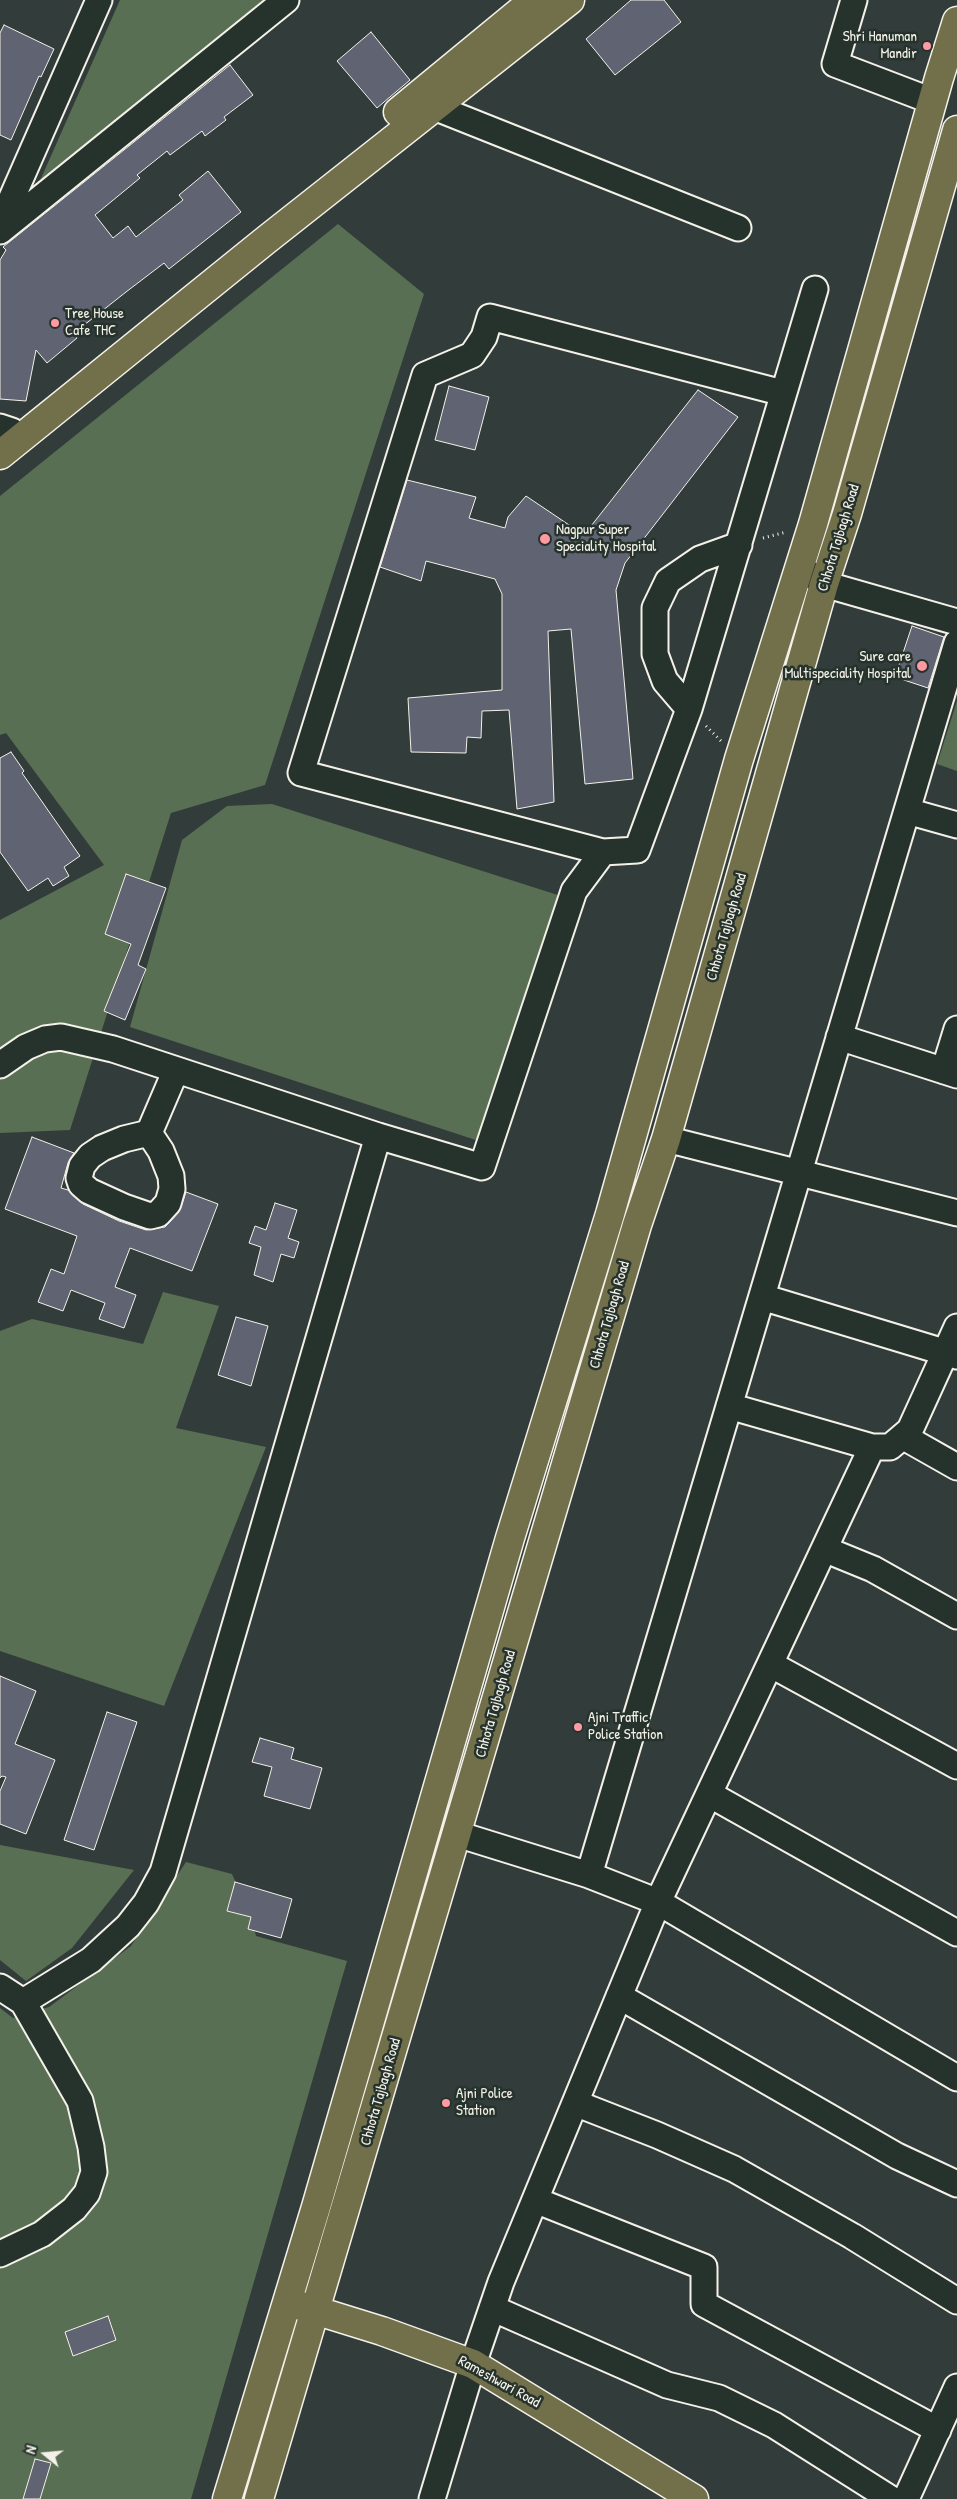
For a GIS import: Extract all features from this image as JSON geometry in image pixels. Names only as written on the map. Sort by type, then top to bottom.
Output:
[{"type":"main road","points":[[4,433],[533,0]]},
{"type":"main road","points":[[0,456],[570,0]]},
{"type":"main road","points":[[227,2499],[287,2302],[507,1547],[634,1130],[739,760],[813,524],[932,101],[957,22]]},
{"type":"main road","name":"Chhota Tajbagh Road","points":[[259,2499],[317,2309],[634,1234],[666,1139],[824,584],[847,514],[957,130]]},
{"type":"main road","points":[[634,1130],[666,1139]]},
{"type":"main road","name":"Rameshwari Road","points":[[287,2302],[317,2309],[473,2364],[694,2499]]},
{"type":"street","points":[[0,225],[99,0]]},
{"type":"street","points":[[0,231],[286,0]]},
{"type":"street","points":[[854,0],[835,64],[932,101]]},
{"type":"street","points":[[434,107],[738,228]]},
{"type":"street","points":[[783,393],[490,317],[484,337],[472,355],[425,375],[301,773],[603,852],[637,850],[689,709],[815,289]]},
{"type":"street","points":[[689,709],[665,681],[658,663],[655,654],[655,608],[668,581],[700,559],[738,546]]},
{"type":"street","points":[[798,567],[824,584],[957,622]]},
{"type":"street","points":[[589,1876],[957,643]]},
{"type":"street","points":[[907,811],[957,825]]},
{"type":"street","points":[[0,1064],[26,1047],[45,1039],[61,1037],[112,1049],[378,1136],[482,1167],[574,891],[603,852]]},
{"type":"street","points":[[839,1037],[951,1073],[957,1029]]},
{"type":"street","points":[[149,1133],[176,1070]]},
{"type":"street","points":[[23,2002],[91,1960],[113,1940],[146,1903],[163,1872],[378,1136]]},
{"type":"street","points":[[666,1139],[957,1213]]},
{"type":"street","points":[[762,1297],[952,1354]]},
{"type":"street","points":[[729,1406],[872,1447],[890,1446],[904,1437],[910,1430],[952,1354],[957,1327]]},
{"type":"street","points":[[904,1437],[957,1467]]},
{"type":"street","points":[[441,2494],[473,2364],[492,2308],[535,2200],[658,1902],[872,1447]]},
{"type":"street","points":[[824,1549],[873,1569],[957,1616]]},
{"type":"street","points":[[770,1664],[957,1766]]},
{"type":"street","points":[[709,1794],[957,1933]]},
{"type":"street","points":[[457,1834],[589,1876],[658,1902],[957,2078]]},
{"type":"street","points":[[0,1987],[23,2002],[80,2101],[91,2147],[94,2172],[87,2193],[74,2210],[42,2234],[0,2254]]},
{"type":"street","points":[[619,1996],[896,2156],[957,2184]]},
{"type":"street","points":[[575,2103],[734,2169],[852,2236],[957,2301]]},
{"type":"street","points":[[535,2200],[704,2267],[704,2304],[938,2430]]},
{"type":"street","points":[[492,2308],[667,2385],[719,2398],[774,2425],[891,2499]]},
{"type":"street","points":[[917,2498],[938,2430],[957,2387]]},
{"type":"path","points":[[738,546],[813,524]]},
{"type":"path","points":[[689,709],[739,760]]},
{"type":"green space","points":[[120,0],[267,0],[35,192]]},
{"type":"green space","points":[[338,224],[424,294],[265,785],[171,813],[70,1130],[0,1133],[0,920],[104,865],[6,733],[0,735],[0,496]]},
{"type":"green space","points":[[957,701],[957,771],[937,764]]},
{"type":"green space","points":[[272,804],[561,896],[482,1142],[130,1027],[182,840],[227,806]]},
{"type":"green space","points":[[163,1292],[219,1306],[176,1428],[266,1447],[164,1706],[0,1651],[0,1331],[32,1319],[143,1344]]},
{"type":"green space","points":[[0,1845],[134,1870],[72,1948],[26,1981],[0,1960]]},
{"type":"green space","points":[[186,1862],[232,1874],[251,1917],[256,1936],[347,1961],[191,2499],[0,2499],[0,2008],[13,2018],[49,2007],[131,1946]]},
{"type":"building","points":[[631,0],[664,0],[681,22],[615,75],[586,39]]},
{"type":"building","points":[[4,25],[54,49],[41,77],[39,76],[11,140],[0,135],[0,33]]},
{"type":"building","points":[[371,32],[410,80],[377,108],[337,61]]},
{"type":"building","points":[[230,65],[253,95],[224,117],[226,120],[205,136],[202,131],[170,155],[167,151],[137,175],[140,178],[95,215],[113,238],[128,226],[136,237],[183,200],[179,195],[208,171],[241,212],[169,269],[164,263],[126,292],[74,333],[77,338],[47,363],[36,350],[26,401],[0,399],[0,260],[6,250],[3,247]]},
{"type":"building","points":[[449,386],[489,397],[475,450],[435,440]]},
{"type":"building","points":[[698,390],[738,417],[625,563],[616,590],[633,779],[585,784],[571,629],[548,631],[554,802],[517,809],[509,710],[482,711],[481,738],[467,737],[466,753],[411,752],[408,698],[502,690],[502,594],[495,579],[426,561],[421,581],[380,567],[407,480],[476,497],[469,518],[505,528],[508,517],[526,496],[584,535]]},
{"type":"building","points":[[912,626],[944,637],[928,688],[895,677]]},
{"type":"building","points":[[11,752],[24,771],[22,773],[80,856],[64,867],[69,876],[53,886],[48,878],[28,891],[0,852],[0,758]]},
{"type":"building","points":[[126,874],[166,888],[138,965],[146,969],[125,1020],[104,1011],[131,944],[105,934]]},
{"type":"building","points":[[32,1137],[74,1153],[68,1163],[61,1188],[68,1190],[83,1204],[119,1221],[146,1230],[165,1227],[179,1212],[186,1192],[218,1204],[192,1271],[130,1248],[115,1287],[136,1295],[124,1328],[99,1319],[105,1303],[71,1290],[63,1311],[38,1302],[51,1269],[64,1274],[77,1236],[5,1209]]},
{"type":"building","points":[[275,1203],[297,1210],[288,1238],[299,1242],[294,1258],[281,1254],[273,1282],[254,1275],[261,1247],[249,1243],[255,1226],[266,1230]]},
{"type":"building","points":[[236,1317],[268,1326],[251,1386],[218,1375]]},
{"type":"building","points":[[0,1676],[36,1691],[15,1744],[55,1760],[26,1834],[0,1824],[0,1791],[6,1777],[2,1776],[0,1778]]},
{"type":"building","points":[[107,1712],[137,1722],[94,1850],[64,1840]]},
{"type":"building","points":[[260,1738],[294,1748],[291,1759],[322,1768],[310,1809],[264,1796],[272,1767],[252,1762]]},
{"type":"building","points":[[235,1882],[292,1899],[281,1938],[248,1929],[251,1917],[227,1911]]},
{"type":"building","points":[[108,2316],[116,2340],[73,2356],[65,2332]]},
{"type":"building","points":[[35,2459],[51,2463],[40,2499],[23,2499]]},
{"type":"place","name":"Shri Hanuman Mandir","points":[[927,46]]},
{"type":"place","name":"Tree House Cafe THC","points":[[55,323]]},
{"type":"place","name":"Nagpur Super Speciality Hospital","points":[[545,539]]},
{"type":"place","name":"Sure care Multispeciality Hospital","points":[[922,666]]},
{"type":"place","name":"Ajni Traffic Police Station","points":[[578,1727]]},
{"type":"place","name":"Ajni Police Station","points":[[446,2103]]}]
